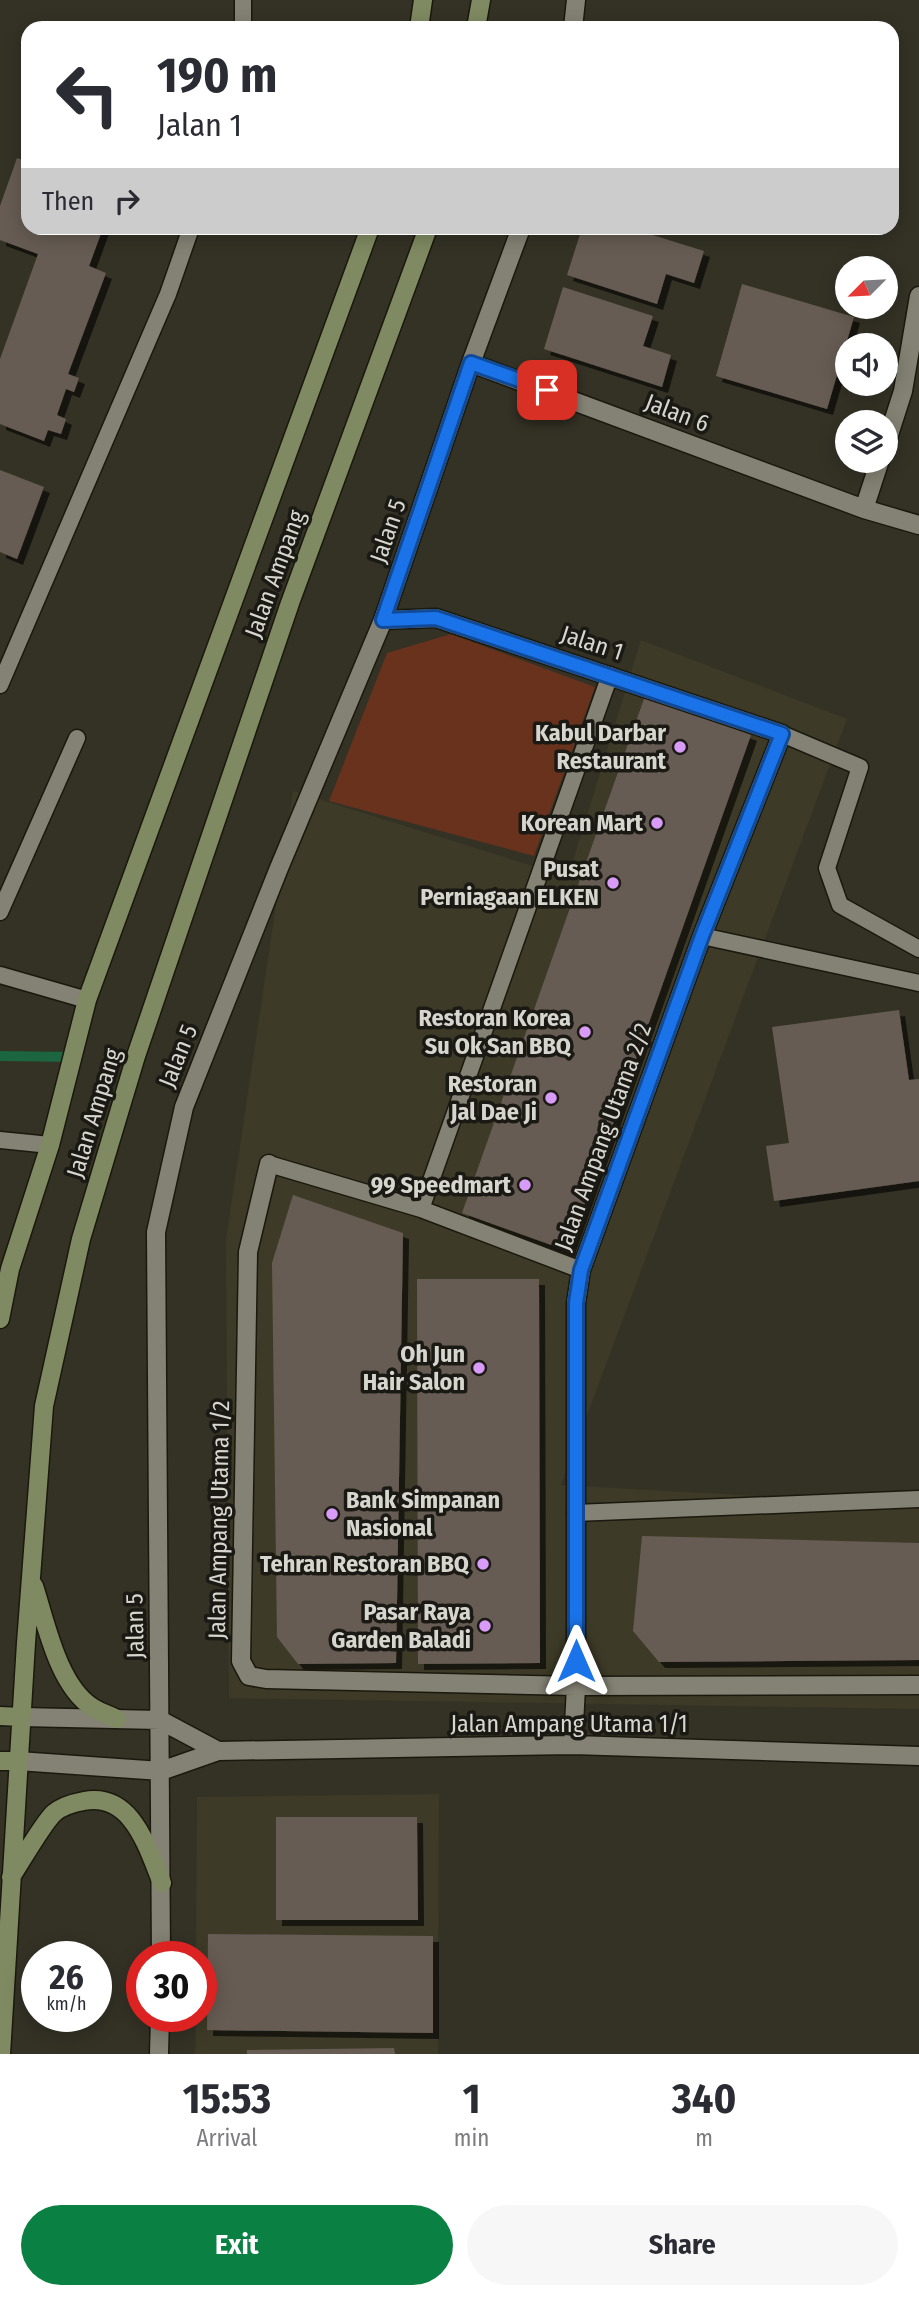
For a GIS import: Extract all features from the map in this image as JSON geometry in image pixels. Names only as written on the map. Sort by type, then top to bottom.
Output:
[{"type":"main road","points":[[420,21],[423,0]]},
{"type":"main road","points":[[477,21],[481,0]]},
{"type":"main road","name":"Jalan Ampang","points":[[0,1319],[10,1269],[50,1145],[87,1000],[367,235]]},
{"type":"main road","name":"Jalan Ampang","points":[[1,2054],[30,1576],[44,1406],[81,1239],[136,1056],[290,603],[425,235]]},
{"type":"main road","points":[[30,1576],[61,1666],[72,1687],[91,1706],[117,1719]]},
{"type":"main road","points":[[0,1716],[21,1717]]},
{"type":"main road","points":[[0,1761],[18,1761]]},
{"type":"main road","points":[[11,1878],[53,1814],[72,1803],[97,1798],[123,1809],[141,1833],[162,1882]]},
{"type":"street","points":[[574,21],[576,0]]},
{"type":"street","name":"Jalan 5","points":[[161,1941],[156,1232],[163,1198],[184,1108],[279,868],[383,620],[471,363],[518,235]]},
{"type":"street","points":[[897,410],[903,391],[919,296]]},
{"type":"street","name":"Jalan 6","points":[[471,363],[864,509],[919,526]]},
{"type":"street","points":[[864,509],[876,473]]},
{"type":"street","name":"Jalan 1","points":[[383,620],[436,618],[782,734]]},
{"type":"street","name":"Jalan Ampang Utama 2/2","points":[[573,1745],[576,1686],[576,1303],[581,1270],[702,936],[782,734]]},
{"type":"street","name":"Jalan Ampang Utama 1/2","points":[[269,1164],[248,1252],[241,1661],[250,1676],[267,1679],[576,1686],[919,1685]]},
{"type":"street","name":"Jalan Ampang Utama 1/1","points":[[21,1717],[160,1720],[218,1751]]},
{"type":"street","name":"Jalan Ampang Utama 1/1","points":[[18,1761],[161,1771],[218,1751],[573,1745],[919,1756]]},
{"type":"street","points":[[159,2054],[160,2032]]},
{"type":"lane","points":[[243,0],[243,21]]},
{"type":"lane","points":[[0,685],[167,294],[188,235]]},
{"type":"lane","points":[[421,1209],[610,675]]},
{"type":"lane","points":[[782,734],[860,767],[827,868],[840,905],[919,948]]},
{"type":"lane","points":[[0,912],[77,738]]},
{"type":"lane","points":[[702,936],[919,983]]},
{"type":"lane","points":[[0,975],[87,1000]]},
{"type":"lane","points":[[0,1140],[50,1145]]},
{"type":"lane","points":[[269,1164],[421,1209],[581,1270]]},
{"type":"lane","points":[[575,1513],[919,1499]]},
{"type":"shaded area","points":[[451,634],[595,687],[534,856],[329,801],[387,653]]},
{"type":"shaded area","points":[[641,640],[847,719],[561,1485],[919,1505],[919,1709],[229,1698],[226,1240],[293,791],[568,877]]},
{"type":"shaded area","points":[[439,1794],[438,2054],[195,2054],[196,2032],[217,2032],[217,1941],[196,1941],[197,1797]]},
{"type":"building","points":[[17,158],[21,159],[21,235],[100,235],[89,266],[106,273],[68,374],[79,378],[74,392],[66,389],[57,415],[66,419],[61,434],[48,430],[44,441],[0,424],[0,359],[38,254],[0,240],[0,206]]},
{"type":"building","points":[[580,235],[653,235],[704,251],[694,283],[666,274],[657,304],[567,275]]},
{"type":"building","points":[[742,284],[835,311],[835,319],[853,319],[849,333],[835,333],[835,382],[827,409],[716,376]]},
{"type":"building","points":[[563,287],[653,316],[643,346],[671,355],[662,387],[544,349]]},
{"type":"building","points":[[0,470],[44,487],[17,559],[0,552]]},
{"type":"building","points":[[645,696],[751,735],[568,1251],[462,1213]]},
{"type":"building","points":[[899,1010],[909,1080],[919,1079],[919,1181],[774,1201],[766,1146],[789,1143],[772,1027]]},
{"type":"building","points":[[293,1195],[403,1233],[396,1663],[298,1664],[277,1637],[272,1263]]},
{"type":"building","points":[[417,1279],[539,1279],[540,1663],[418,1664]]},
{"type":"building","points":[[642,1536],[919,1543],[919,1660],[659,1662],[633,1631]]},
{"type":"building","points":[[276,1817],[417,1817],[418,1920],[276,1920]]},
{"type":"building","points":[[208,1934],[433,1936],[433,2033],[217,2030],[217,1941],[208,1941]]},
{"type":"building","points":[[394,2048],[395,2054],[247,2054],[247,2050]]},
{"type":"waterway","points":[[0,1056],[72,1057]]},
{"type":"place","name":"Kabul Darbar Restaurant","points":[[680,747]]},
{"type":"place","name":"Korean Mart","points":[[657,823]]},
{"type":"place","name":"Pusat Perniagaan ELKEN","points":[[613,883]]},
{"type":"place","name":"Restoran Korea Su Ok San BBQ","points":[[585,1032]]},
{"type":"place","name":"Restoran Jal Dae Ji","points":[[551,1098]]},
{"type":"place","name":"99 Speedmart","points":[[525,1185]]},
{"type":"place","name":"Oh Jun Hair Salon","points":[[479,1368]]},
{"type":"place","name":"Bank Simpanan Nasional","points":[[332,1514]]},
{"type":"place","name":"Tehran Restoran BBQ","points":[[483,1564]]},
{"type":"place","name":"Pasar Raya Garden Baladi","points":[[485,1626]]},
{"type":"route","points":[[547,390],[471,363],[383,620],[436,618],[782,734],[702,936],[581,1270],[576,1303],[576,1661]]}]
